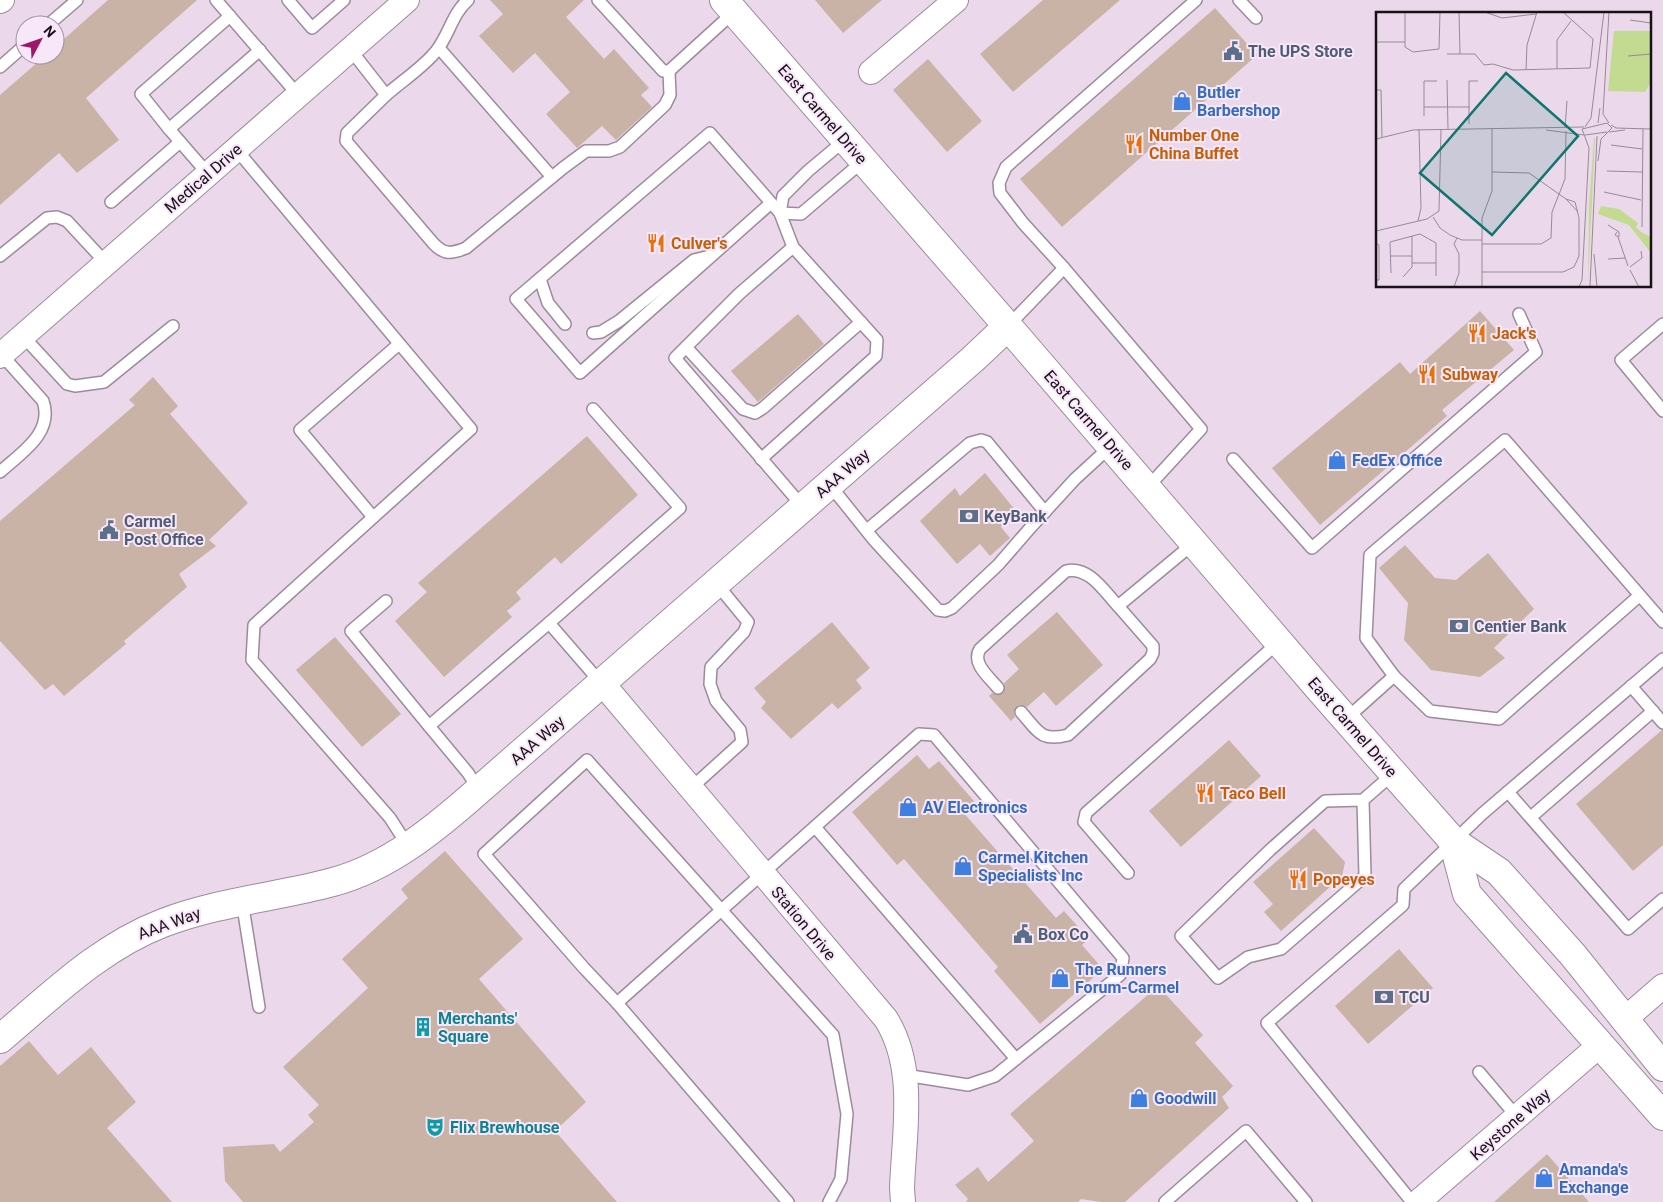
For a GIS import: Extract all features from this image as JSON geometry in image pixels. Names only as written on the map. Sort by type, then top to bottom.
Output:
[{"type":"street","name":"Medical Drive","points":[[1,355],[407,0]]},
{"type":"street","points":[[871,72],[956,0]]},
{"type":"street","name":"East Carmel Drive","points":[[729,6],[1453,841],[1499,872],[1573,955],[1663,1067]]},
{"type":"street","name":"AAA Way","points":[[0,1039],[87,966],[125,940],[171,920],[206,909],[334,882],[362,872],[408,846],[480,790],[973,359],[1008,326]]},
{"type":"street","name":"Station Drive","points":[[602,683],[690,790],[886,1019],[894,1032],[905,1075],[903,1202]]},
{"type":"street","name":"East Carmel Drive","points":[[1453,841],[1467,894],[1663,1116]]},
{"type":"street","points":[[1625,1019],[1663,986]]},
{"type":"street","name":"Keystone Way","points":[[1418,1202],[1600,1045]]},
{"type":"lane","points":[[60,15],[77,0]]},
{"type":"lane","points":[[216,0],[298,95]]},
{"type":"lane","points":[[288,0],[312,28],[344,0]]},
{"type":"lane","points":[[468,0],[463,5],[434,55],[386,95],[347,133],[346,141],[440,250],[455,252],[466,248],[552,177],[586,152],[609,151],[620,147],[665,105],[670,95],[669,71],[729,6]]},
{"type":"lane","points":[[598,0],[654,63],[663,71],[669,71]]},
{"type":"lane","points":[[1147,488],[1201,428],[1023,223],[1000,193],[999,183],[1006,167],[1196,0]]},
{"type":"lane","points":[[1239,0],[1256,18]]},
{"type":"lane","points":[[208,174],[141,94],[230,16]]},
{"type":"lane","points":[[439,48],[552,177]]},
{"type":"lane","points":[[350,49],[386,95]]},
{"type":"lane","points":[[169,129],[260,50]]},
{"type":"lane","points":[[0,67],[15,54]]},
{"type":"lane","points":[[761,459],[876,356],[877,340],[792,247],[780,213],[710,133],[516,299],[580,373],[771,203]]},
{"type":"lane","points":[[780,213],[783,196],[808,171],[845,140]]},
{"type":"lane","points":[[111,202],[180,142]]},
{"type":"lane","points":[[236,149],[471,429],[254,625],[252,660],[390,818],[408,846]]},
{"type":"lane","points":[[780,213],[800,214],[828,193],[864,160]]},
{"type":"lane","points":[[0,256],[47,218],[58,217],[67,220],[106,263]]},
{"type":"lane","points":[[792,247],[739,294],[675,358],[803,508]]},
{"type":"lane","points":[[593,333],[601,332],[619,321],[694,260],[711,256]]},
{"type":"lane","points":[[1008,326],[1064,268]]},
{"type":"lane","points":[[540,279],[548,303],[565,324]]},
{"type":"lane","points":[[1233,458],[1312,548],[1536,352],[1519,314]]},
{"type":"lane","points":[[686,346],[743,409],[755,413],[764,408],[860,322]]},
{"type":"lane","points":[[1663,324],[1621,360],[1663,411]]},
{"type":"lane","points":[[22,336],[67,384],[75,386],[104,382],[173,326]]},
{"type":"lane","points":[[373,517],[300,430],[399,344]]},
{"type":"lane","points":[[0,472],[34,442],[46,420],[46,410],[43,401],[1,355]]},
{"type":"lane","points":[[429,726],[550,623],[680,508],[594,409]]},
{"type":"lane","points":[[866,530],[970,444],[981,440],[987,442],[1045,512]]},
{"type":"lane","points":[[1640,596],[1499,719],[1430,711],[1394,676],[1366,638],[1370,555],[1505,440],[1663,622]]},
{"type":"lane","points":[[829,484],[874,540],[938,610],[945,611],[952,608],[998,565],[1045,512],[1111,446]]},
{"type":"lane","points":[[1118,606],[1194,543]]},
{"type":"lane","points":[[998,688],[977,662],[976,655],[980,649],[1066,571],[1080,570],[1088,575],[1153,646],[1153,653],[1150,659],[1068,736],[1047,738],[1021,712]]},
{"type":"lane","points":[[690,790],[742,742],[740,730],[716,701],[710,684],[711,666],[744,632],[748,622],[716,583]]},
{"type":"lane","points":[[386,601],[351,631],[480,790]]},
{"type":"lane","points":[[550,623],[602,683]]},
{"type":"lane","points":[[1128,872],[1084,822],[1086,813],[1279,642]]},
{"type":"lane","points":[[1412,1202],[1267,1023],[1403,905],[1404,889],[1453,841],[1663,659]]},
{"type":"lane","points":[[1346,719],[1394,676]]},
{"type":"lane","points":[[1632,686],[1663,723]]},
{"type":"lane","points":[[1531,817],[1653,711]]},
{"type":"lane","points":[[616,1003],[919,734],[934,735],[1123,958],[1120,975],[996,1076],[968,1084],[905,1075]]},
{"type":"lane","points":[[788,1202],[484,854],[588,760],[833,1035],[847,1114],[841,1179],[829,1202]]},
{"type":"lane","points":[[1363,800],[1365,876],[1281,949],[1248,957],[1218,978],[1181,936],[1270,850],[1326,801],[1363,800],[1394,773]]},
{"type":"lane","points":[[1508,792],[1628,929],[1663,899]]},
{"type":"lane","points":[[815,827],[1016,1059]]},
{"type":"lane","points":[[242,901],[259,1007]]},
{"type":"lane","points":[[1479,1072],[1517,1118]]},
{"type":"lane","points":[[1165,1202],[1246,1131],[1306,1202]]},
{"type":"building","points":[[108,0],[197,0],[86,98],[119,140],[77,173],[59,153],[0,205],[0,95],[34,65],[65,65],[65,38]]},
{"type":"building","points":[[490,0],[584,0],[566,17],[604,59],[614,49],[649,88],[641,95],[652,107],[616,140],[602,126],[577,148],[546,114],[570,92],[535,53],[513,73],[479,36],[503,14]]},
{"type":"building","points":[[815,0],[882,0],[843,33]]},
{"type":"building","points":[[1043,0],[1120,0],[1013,92],[980,54]]},
{"type":"building","points":[[1215,8],[1257,55],[1062,227],[1020,179]]},
{"type":"building","points":[[928,59],[982,121],[947,152],[893,90]]},
{"type":"building","points":[[1480,311],[1514,350],[1442,410],[1447,416],[1320,525],[1272,468],[1400,362],[1410,374]]},
{"type":"building","points":[[798,314],[824,344],[758,402],[731,371]]},
{"type":"building","name":"Carmel Post Office","points":[[153,377],[178,406],[170,414],[248,503],[209,540],[216,546],[179,574],[187,587],[124,641],[126,644],[64,696],[53,684],[45,690],[0,641],[0,521],[135,405],[129,400]]},
{"type":"building","points":[[587,436],[638,495],[561,564],[555,557],[516,592],[521,599],[507,611],[512,617],[444,677],[395,621],[427,592],[418,583]]},
{"type":"building","name":"KeyBank","points":[[985,473],[1016,511],[1001,527],[1010,538],[990,556],[980,544],[957,564],[920,521],[955,488],[960,496]]},
{"type":"building","points":[[1405,545],[1435,578],[1456,580],[1488,553],[1534,609],[1494,648],[1505,658],[1480,677],[1431,670],[1404,640],[1408,603],[1379,568]]},
{"type":"building","points":[[1057,612],[1103,665],[1056,706],[1044,692],[1027,707],[1020,705],[1016,707],[1015,717],[1011,721],[989,696],[992,693],[999,695],[1003,693],[1004,683],[1019,669],[1007,655]]},
{"type":"building","points":[[832,622],[870,668],[856,680],[862,688],[838,709],[832,703],[791,739],[761,708],[766,702],[754,688]]},
{"type":"building","points":[[335,637],[401,714],[362,747],[296,670]]},
{"type":"building","points":[[1662,730],[1663,845],[1633,871],[1576,804]]},
{"type":"building","name":"Taco Bell","points":[[1229,740],[1261,776],[1181,847],[1149,811]]},
{"type":"building","points":[[917,755],[929,769],[939,761],[974,801],[962,811],[1056,918],[1064,911],[1089,939],[1082,945],[1103,969],[1040,1024],[994,971],[998,967],[904,859],[897,865],[852,812]]},
{"type":"building","name":"Popeyes","points":[[1314,828],[1345,862],[1342,876],[1281,931],[1264,912],[1273,904],[1253,882]]},
{"type":"building","name":"Merchants' Square","points":[[445,851],[523,939],[479,979],[586,1102],[555,1131],[617,1202],[243,1202],[225,1181],[223,1147],[274,1144],[280,1152],[314,1122],[308,1115],[319,1105],[283,1067],[368,988],[342,959],[408,898],[401,889]]},
{"type":"building","name":"TCU","points":[[1399,949],[1433,988],[1368,1044],[1335,1006]]},
{"type":"building","points":[[1158,986],[1203,1035],[1195,1043],[1233,1086],[1222,1097],[1229,1108],[1125,1202],[1101,1202],[1081,1199],[1078,1202],[966,1202],[968,1199],[955,1185],[978,1167],[988,1182],[1034,1141],[1010,1114]]},
{"type":"building","points":[[29,1041],[58,1075],[91,1047],[136,1102],[107,1128],[172,1202],[0,1202],[0,1066]]},
{"type":"building","name":"Amanda's Exchange","points":[[1547,1154],[1589,1202],[1494,1202]]},
{"type":"place","name":"The UPS Store","points":[[1233,51]]},
{"type":"place","name":"Butler Barbershop","points":[[1182,101]]},
{"type":"place","name":"Number One China Buffet","points":[[1134,144]]},
{"type":"place","name":"Culver's","points":[[656,243]]},
{"type":"place","name":"Jack's","points":[[1477,333]]},
{"type":"place","name":"Subway","points":[[1427,374]]},
{"type":"place","name":"FedEx Office","points":[[1337,460]]},
{"type":"place","name":"KeyBank","points":[[969,516]]},
{"type":"place","name":"Carmel Post Office","points":[[109,530]]},
{"type":"place","name":"Centier Bank","points":[[1459,626]]},
{"type":"place","name":"Taco Bell","points":[[1205,793]]},
{"type":"place","name":"AV Electronics","points":[[908,807]]},
{"type":"place","name":"Carmel Kitchen Specialists Inc","points":[[963,866]]},
{"type":"place","name":"Popeyes","points":[[1298,879]]},
{"type":"place","name":"Box Co","points":[[1023,934]]},
{"type":"place","name":"The Runners Forum-Carmel","points":[[1060,978]]},
{"type":"place","name":"TCU","points":[[1384,997]]},
{"type":"place","name":"Merchants' Square","points":[[423,1027]]},
{"type":"place","name":"Goodwill","points":[[1139,1098]]},
{"type":"place","name":"Flix Brewhouse","points":[[435,1127]]},
{"type":"place","name":"Amanda's Exchange","points":[[1544,1178]]}]
